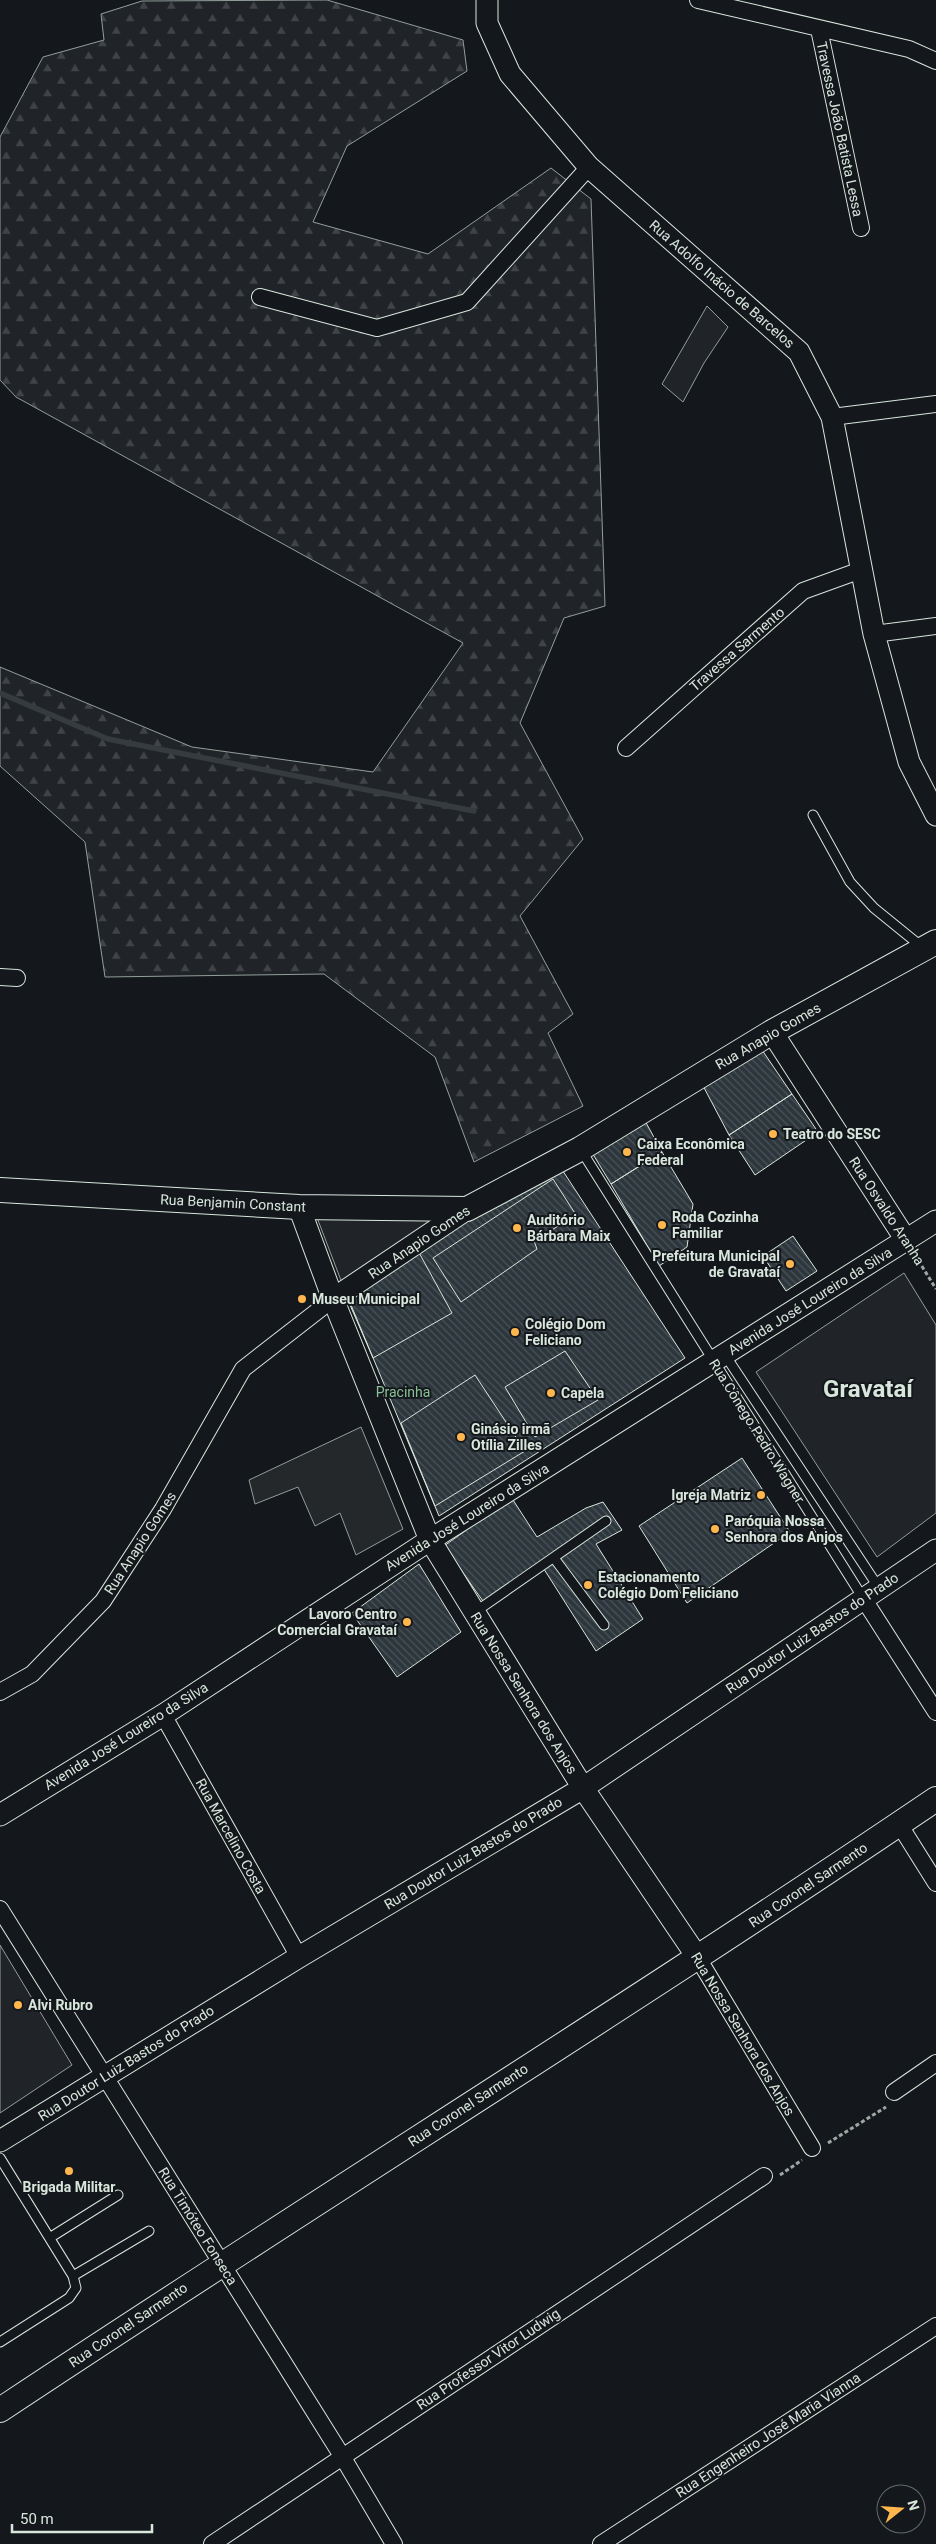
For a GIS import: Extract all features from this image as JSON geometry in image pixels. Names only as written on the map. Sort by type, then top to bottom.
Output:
[{"type":"main road","name":"Rua Anapio Gomes","points":[[467,1209],[580,1149],[772,1032],[930,945]]},
{"type":"main road","name":"Rua Benjamin Constant","points":[[0,1190],[299,1207],[467,1209]]},
{"type":"main road","name":"Rua Coronel Sarmento","points":[[0,2410],[221,2264],[698,1958],[936,1799]]},
{"type":"street","name":"Rua Adolfo Inácio de Barcelos","points":[[487,0],[487,23],[510,74],[589,166],[799,352],[832,417],[874,634],[909,762],[936,814]]},
{"type":"street","points":[[698,0],[910,49],[936,61]]},
{"type":"street","name":"Travessa João Batista Lessa","points":[[819,29],[861,228]]},
{"type":"street","points":[[260,297],[377,328],[467,302],[589,166]]},
{"type":"street","points":[[832,417],[936,404]]},
{"type":"street","name":"Travessa Sarmento","points":[[626,748],[803,591],[861,570]]},
{"type":"street","points":[[874,634],[936,626]]},
{"type":"street","points":[[0,977],[17,978]]},
{"type":"street","name":"Rua Osvaldo Aranha","points":[[772,1032],[906,1240]]},
{"type":"street","name":"Rua Nossa Senhora dos Anjos","points":[[299,1207],[333,1299],[430,1540],[583,1788],[698,1958],[813,2151]]},
{"type":"street","name":"Rua Anapio Gomes","points":[[0,1692],[32,1674],[103,1600],[163,1509],[244,1369],[333,1299],[467,1209]]},
{"type":"street","name":"Avenida José Loureiro da Silva","points":[[0,1815],[162,1714],[430,1540],[936,1222]]},
{"type":"street","name":"Rua Doutor Luiz Bastos do Prado","points":[[0,2142],[299,1957],[583,1788],[936,1550]]},
{"type":"street","name":"Rua Cônego Pedro Wagner","points":[[871,1593],[936,1712]]},
{"type":"street","name":"Rua Marcelino Costa","points":[[162,1714],[299,1957]]},
{"type":"street","points":[[899,1824],[936,1883]]},
{"type":"street","name":"Rua Timóteo Fonseca","points":[[0,1910],[342,2456],[394,2544]]},
{"type":"street","points":[[896,2091],[936,2062]]},
{"type":"street","name":"Rua Professor Vitor Ludwig","points":[[212,2544],[762,2177]]},
{"type":"street","name":"Rua Engenheiro José Maria Vianna","points":[[601,2544],[936,2326]]},
{"type":"lane","points":[[813,815],[850,882],[874,908],[930,945]]},
{"type":"lane","name":"Rua Cônego Pedro Wagner","points":[[580,1149],[871,1593]]},
{"type":"lane","name":"Rua Cônego Pedro Wagner","points":[[719,1359],[871,1593]]},
{"type":"lane","points":[[474,1612],[606,1521]]},
{"type":"lane","points":[[554,1558],[604,1625]]},
{"type":"lane","points":[[0,2158],[51,2237],[73,2276],[76,2288],[69,2298],[0,2342]]},
{"type":"lane","points":[[51,2237],[118,2195]]},
{"type":"lane","points":[[73,2276],[148,2231]]},
{"type":"path","name":"Rua Osvaldo Aranha","points":[[906,1240],[936,1289]]},
{"type":"path","points":[[762,2177],[763,2186],[813,2151],[902,2098],[896,2091]]},
{"type":"green space","points":[[327,0],[463,40],[467,71],[347,146],[313,222],[428,254],[551,168],[591,199],[605,606],[564,618],[520,723],[583,839],[520,916],[573,1014],[548,1033],[583,1106],[474,1162],[435,1057],[324,974],[105,977],[85,842],[0,766],[0,667],[192,747],[373,772],[463,643],[16,397],[0,380],[0,137],[43,57],[104,40],[101,14],[142,1]]},
{"type":"green space","points":[[707,306],[728,327],[704,363],[683,402],[662,384]]},
{"type":"green space","points":[[316,1215],[441,1217],[342,1283]]},
{"type":"green space","points":[[904,1273],[936,1325],[936,1513],[877,1557],[756,1372]]},
{"type":"green space","name":"Alvi Rubro","points":[[0,1945],[72,2065],[0,2113]]},
{"type":"shaded area","points":[[361,1427],[403,1529],[356,1555],[340,1513],[315,1526],[298,1487],[255,1504],[249,1480]]},
{"type":"building","points":[[760,1047],[792,1094],[729,1135],[701,1082]]},
{"type":"building","name":"Teatro do SESC","points":[[792,1094],[818,1132],[755,1175],[729,1135]]},
{"type":"building","name":"Caixa Econômica Federal","points":[[644,1119],[662,1152],[611,1184],[591,1151]]},
{"type":"building","name":"Roda Cozinha Familiar","points":[[662,1152],[693,1204],[687,1247],[659,1266],[611,1184]]},
{"type":"building","name":"Colégio Dom Feliciano","points":[[559,1165],[685,1358],[439,1516],[346,1293]]},
{"type":"building","name":"Auditório Bárbara Maix","points":[[553,1179],[576,1215],[534,1241],[537,1249],[461,1302],[433,1258]]},
{"type":"building","name":"Prefeitura Municipal de Gravataí","points":[[793,1236],[817,1271],[786,1291],[763,1256]]},
{"type":"building","points":[[417,1249],[452,1313],[373,1358],[350,1305],[354,1293]]},
{"type":"building","name":"Capela","points":[[565,1351],[598,1400],[535,1437],[505,1387]]},
{"type":"building","name":"Ginásio irmã Otília Zilles","points":[[475,1375],[525,1451],[435,1506],[401,1423]]},
{"type":"building","name":"Paróquia Nossa Senhora dos Anjos","points":[[742,1458],[790,1532],[687,1603],[639,1526]]},
{"type":"building","name":"Estacionamento Colégio Dom Feliciano","points":[[513,1500],[537,1537],[586,1508],[603,1502],[622,1530],[596,1544],[643,1619],[596,1651],[542,1566],[485,1604],[444,1546],[503,1504]]},
{"type":"building","name":"Lavoro Centro Comercial Gravataí","points":[[419,1564],[461,1632],[397,1677],[352,1613]]},
{"type":"waterway","points":[[0,693],[108,739],[474,811]]},
{"type":"place","name":"Teatro do SESC","points":[[773,1134]]},
{"type":"place","name":"Caixa Econômica Federal","points":[[627,1152]]},
{"type":"place","name":"Roda Cozinha Familiar","points":[[662,1225]]},
{"type":"place","name":"Auditório Bárbara Maix","points":[[517,1228]]},
{"type":"place","name":"Prefeitura Municipal de Gravataí","points":[[790,1264]]},
{"type":"place","name":"Museu Municipal","points":[[302,1299]]},
{"type":"place","name":"Colégio Dom Feliciano","points":[[515,1332]]},
{"type":"place","name":"Capela","points":[[551,1393]]},
{"type":"place","name":"Ginásio irmã Otília Zilles","points":[[461,1437]]},
{"type":"place","name":"Igreja Matriz","points":[[761,1495]]},
{"type":"place","name":"Paróquia Nossa Senhora dos Anjos","points":[[715,1529]]},
{"type":"place","name":"Estacionamento Colégio Dom Feliciano","points":[[588,1585]]},
{"type":"place","name":"Lavoro Centro Comercial Gravataí","points":[[407,1622]]},
{"type":"place","name":"Alvi Rubro","points":[[18,2005]]},
{"type":"place","name":"Brigada Militar","points":[[69,2171]]},
{"type":"district","name":"Gravataí","points":[[868,1389]]},
{"type":"park label","name":"Pracinha","points":[[403,1392]]}]
